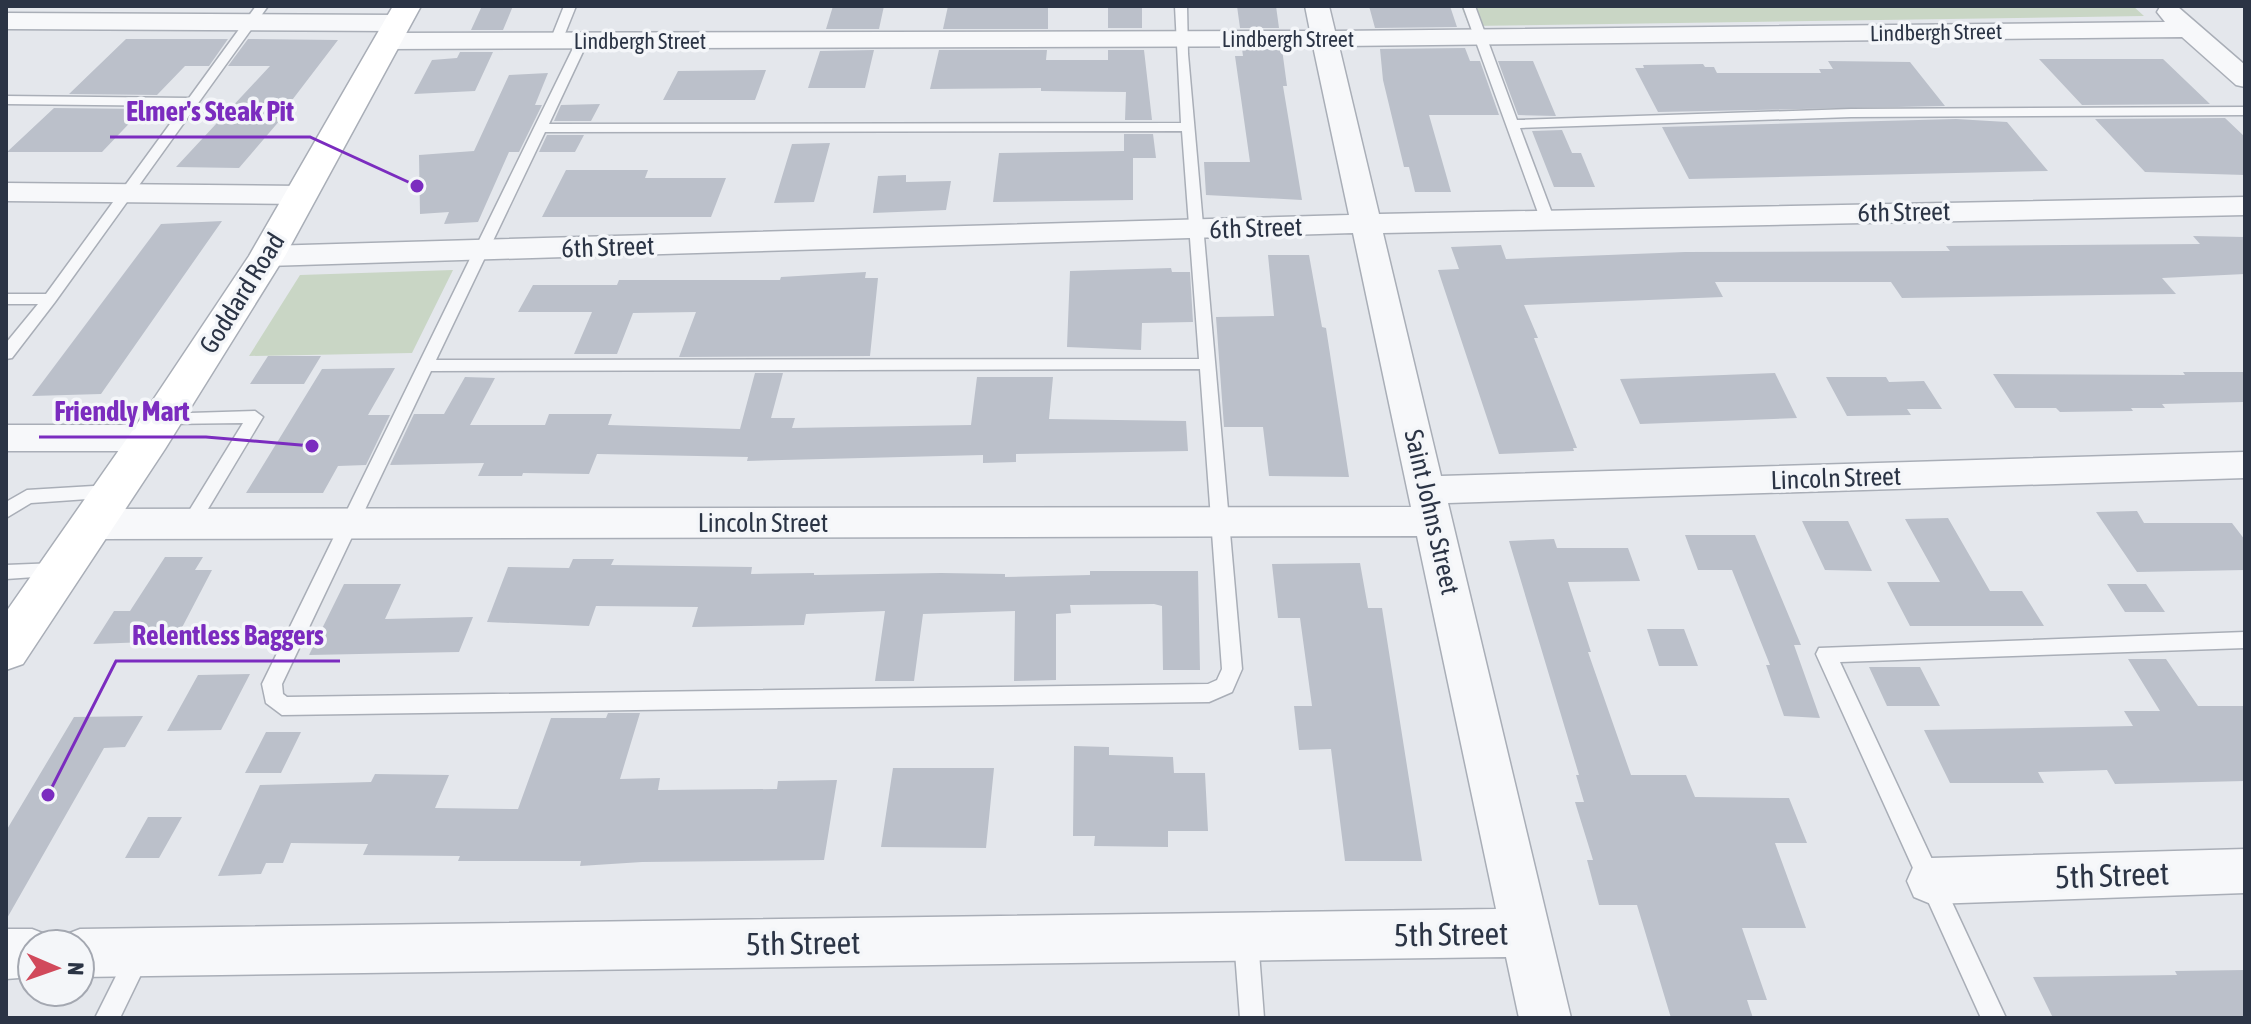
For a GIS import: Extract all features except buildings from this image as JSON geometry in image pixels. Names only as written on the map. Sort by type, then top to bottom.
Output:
[{"type":"street","name":"Saint Johns Street","points":[[1317,6],[1545,1018]]},
{"type":"street","points":[[2163,6],[2245,79]]},
{"type":"street","name":"Lindbergh Street","points":[[6,21],[256,15],[397,23],[569,41],[1481,38],[2189,29]]},
{"type":"street","name":"Goddard Road","points":[[6,650],[156,428],[267,256],[397,23]]},
{"type":"street","points":[[6,192],[301,195]]},
{"type":"street","name":"6th Street","points":[[267,256],[1367,224],[2245,206]]},
{"type":"street","points":[[6,438],[156,428]]},
{"type":"street","name":"Lincoln Street","points":[[91,524],[1221,522],[1431,506],[2245,465]]},
{"type":"street","name":"5th Street","points":[[1931,881],[2245,871]]},
{"type":"street","name":"5th Street","points":[[96,953],[1525,933]]},
{"type":"lane","points":[[570,6],[569,41],[539,128],[272,684],[273,697],[282,706],[1209,693],[1225,686],[1232,669],[1181,6]]},
{"type":"lane","points":[[1469,6],[1548,221]]},
{"type":"lane","points":[[6,354],[50,299],[256,15]]},
{"type":"lane","points":[[6,100],[193,102]]},
{"type":"lane","points":[[1513,124],[1882,113],[2245,111]]},
{"type":"lane","points":[[539,128],[1190,127]]},
{"type":"lane","points":[[6,299],[50,299]]},
{"type":"lane","points":[[425,366],[1208,364]]},
{"type":"lane","points":[[156,428],[255,417],[190,524]]},
{"type":"lane","points":[[6,511],[27,497],[113,491]]},
{"type":"lane","points":[[6,572],[60,570]]},
{"type":"lane","points":[[1994,1018],[1826,654],[2245,640]]},
{"type":"lane","points":[[1246,936],[1252,1018]]},
{"type":"lane","points":[[107,1018],[140,952]]},
{"type":"green space","points":[[1461,6],[2133,6],[2144,16],[1469,26]]},
{"type":"green space","points":[[453,270],[412,353],[249,356],[300,275]]},
{"type":"place","name":"Elmer's Steak Pit","points":[[417,186]]},
{"type":"place","name":"Friendly Mart","points":[[312,446]]},
{"type":"place","name":"Relentless Baggers","points":[[48,795]]}]
